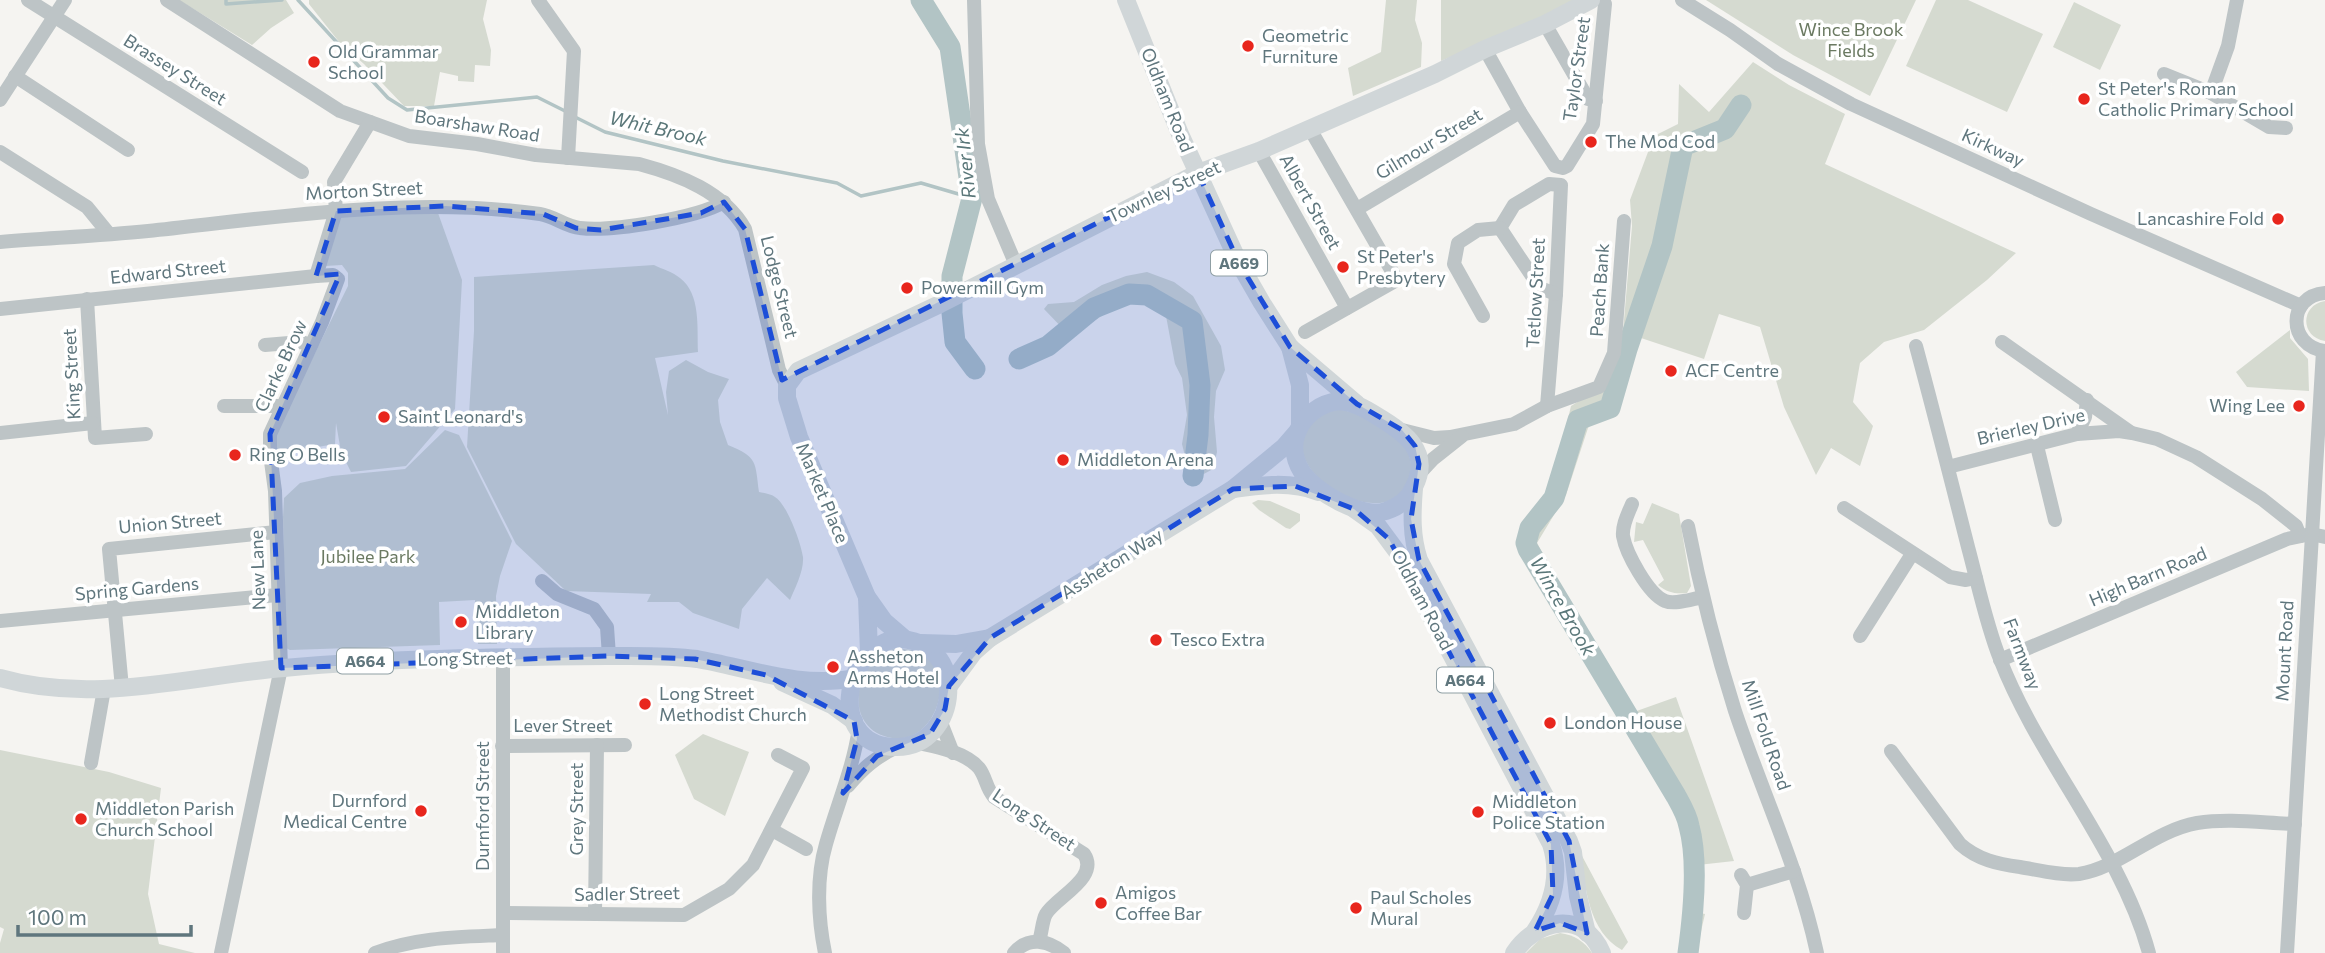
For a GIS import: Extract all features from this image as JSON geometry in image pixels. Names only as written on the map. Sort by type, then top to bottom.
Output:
[{"type":"main road","name":"Oldham Road","points":[[1126,0],[1198,173],[1239,263],[1290,347],[1300,386],[1298,428]]},
{"type":"main road","name":"Townley Street","points":[[787,386],[798,371],[816,361],[940,304],[1198,173],[1259,151],[1436,74],[1591,0]]},
{"type":"main road","name":"Oldham Road","points":[[1290,347],[1357,404]]},
{"type":"main road","name":"Market Place","points":[[787,386],[789,410],[799,437],[867,597],[884,621],[913,641]]},
{"type":"main road","name":"A664","points":[[1357,404],[1338,401],[1321,405],[1312,410],[1298,428],[1295,453],[1302,472],[1332,497],[1354,509],[1369,513],[1390,510],[1408,498],[1416,481],[1419,464],[1415,446],[1402,430]]},
{"type":"main road","points":[[1357,404],[1402,430]]},
{"type":"main road","name":"Assheton Way","points":[[949,686],[967,660],[990,638],[1233,489],[1284,447],[1298,428]]},
{"type":"main road","name":"Oldham Road","points":[[1416,481],[1411,519],[1419,560],[1569,841],[1573,852],[1578,896],[1594,942]]},
{"type":"main road","name":"Assheton Way","points":[[1233,489],[1275,484],[1295,486],[1332,497]]},
{"type":"main road","name":"Oldham Road","points":[[1354,509],[1378,526],[1398,553],[1551,844],[1556,866],[1553,894],[1535,931]]},
{"type":"main road","name":"Market Place","points":[[867,597],[869,653]]},
{"type":"main road","name":"Assheton Way","points":[[913,641],[956,644],[990,638]]},
{"type":"main road","name":"A664","points":[[869,653],[884,642],[913,641]]},
{"type":"main road","points":[[913,641],[931,649],[943,663],[949,686]]},
{"type":"main road","points":[[856,725],[849,700],[854,678],[869,653]]},
{"type":"main road","name":"Long Street","points":[[113,689],[281,668],[372,661],[609,656],[695,659],[766,675],[827,681],[854,678]]},
{"type":"main road","name":"Long Street","points":[[766,675],[832,705],[856,725]]},
{"type":"main road","name":"A664","points":[[0,678],[26,685],[113,689]]},
{"type":"main road","name":"A664","points":[[918,743],[930,734],[940,720],[949,686]]},
{"type":"main road","name":"A664","points":[[856,725],[878,744],[897,747]]},
{"type":"main road","points":[[897,747],[918,743]]},
{"type":"main road","points":[[1535,931],[1560,923],[1578,928],[1611,953]]},
{"type":"main road","name":"A664","points":[[1514,953],[1525,938],[1535,931]]},
{"type":"street","name":"Brassey Street","points":[[27,0],[302,172]]},
{"type":"street","points":[[0,100],[9,77],[65,0]]},
{"type":"street","name":"Boarshaw Road","points":[[167,0],[340,111],[370,122],[409,136],[477,144],[536,155],[639,164],[704,189],[724,201]]},
{"type":"street","points":[[538,0],[575,51],[568,158]]},
{"type":"street","points":[[974,0],[978,144],[989,199],[1016,265]]},
{"type":"street","name":"Taylor Street","points":[[1520,112],[1555,166],[1567,166],[1593,124],[1605,4],[1602,0]]},
{"type":"street","name":"Kirkway","points":[[1682,0],[1777,64],[1851,104],[2301,306]]},
{"type":"street","points":[[2211,93],[2228,46],[2237,0]]},
{"type":"street","points":[[1545,24],[1588,99],[1596,102]]},
{"type":"street","points":[[1485,50],[1520,112]]},
{"type":"street","points":[[2164,74],[2211,93],[2270,134],[2286,128]]},
{"type":"street","points":[[9,77],[128,150]]},
{"type":"street","name":"Gilmour Street","points":[[1357,209],[1520,112]]},
{"type":"street","points":[[316,276],[336,211],[334,182],[370,122]]},
{"type":"street","points":[[1305,332],[1397,280],[1310,129]]},
{"type":"street","name":"Albert Street","points":[[1259,151],[1347,308]]},
{"type":"street","points":[[0,152],[87,206],[109,234]]},
{"type":"street","name":"Tetlow Street","points":[[1500,228],[1514,205],[1549,184],[1558,183],[1561,190],[1556,294],[1547,406]]},
{"type":"street","name":"Morton Street","points":[[0,242],[336,211],[544,214],[576,228],[601,230],[701,213],[724,201]]},
{"type":"street","name":"Lodge Street","points":[[724,201],[745,229],[779,370],[787,386]]},
{"type":"street","name":"Peach Bank","points":[[1402,430],[1434,438],[1514,424],[1547,406],[1599,387],[1614,353],[1624,221]]},
{"type":"street","points":[[1483,316],[1454,264],[1458,243],[1478,230],[1500,228],[1540,288],[1556,294]]},
{"type":"street","name":"Edward Street","points":[[0,309],[316,276],[333,275],[338,279]]},
{"type":"street","name":"Clarke Brow","points":[[273,471],[270,434],[338,279]]},
{"type":"street","points":[[2324,351],[2313,348],[2304,341],[2296,323],[2301,306],[2308,298],[2325,293]]},
{"type":"street","name":"King Street","points":[[87,299],[95,438],[146,434]]},
{"type":"street","points":[[265,345],[301,342],[311,345]]},
{"type":"street","points":[[2002,342],[2132,433]]},
{"type":"street","name":"Farmway","points":[[1916,346],[2000,660],[2031,723],[2111,863],[2141,924],[2149,953]]},
{"type":"street","name":"Mount Road","points":[[2287,953],[2324,351]]},
{"type":"street","points":[[2077,434],[2085,417],[2087,400]]},
{"type":"street","points":[[225,407],[283,405]]},
{"type":"street","points":[[0,433],[93,423]]},
{"type":"street","name":"Brierley Drive","points":[[1948,467],[2077,434],[2119,431],[2132,433],[2157,439],[2196,457],[2262,499],[2312,536]]},
{"type":"street","points":[[1416,481],[1449,445],[1466,434]]},
{"type":"street","points":[[2037,446],[2055,520]]},
{"type":"street","name":"New Lane","points":[[221,953],[281,668],[273,471]]},
{"type":"street","points":[[1632,504],[1624,522],[1623,536],[1645,582],[1667,602],[1703,597]]},
{"type":"street","points":[[1844,508],[1950,577],[1966,580],[1976,578]]},
{"type":"street","name":"Mill Fold Road","points":[[1688,526],[1703,597],[1735,711],[1794,871],[1817,953]]},
{"type":"street","name":"Union Street","points":[[114,611],[108,548],[276,532]]},
{"type":"street","name":"High Barn Road","points":[[2000,660],[2312,536]]},
{"type":"street","points":[[1860,636],[1912,554]]},
{"type":"street","points":[[541,582],[557,594],[594,609],[607,627],[609,656]]},
{"type":"street","name":"Spring Gardens","points":[[0,621],[277,595]]},
{"type":"street","points":[[91,763],[113,689],[114,611]]},
{"type":"street","name":"Durnford Street","points":[[503,659],[503,953]]},
{"type":"street","points":[[940,720],[953,752]]},
{"type":"street","points":[[825,953],[821,935],[819,880],[825,846],[843,793],[856,725]]},
{"type":"street","name":"Long Street","points":[[918,743],[953,752],[971,761],[981,770],[986,786],[995,797],[1088,859],[1088,869],[1083,878],[1045,915],[1039,941]]},
{"type":"street","name":"Grey Street","points":[[595,914],[597,745]]},
{"type":"street","name":"Lever Street","points":[[502,746],[625,745]]},
{"type":"street","points":[[843,793],[877,757],[897,747]]},
{"type":"street","points":[[1891,751],[1960,844],[1994,863],[2071,874],[2081,873],[2111,863],[2151,840],[2198,823],[2229,821],[2295,824]]},
{"type":"street","name":"Sadler Street","points":[[503,913],[684,915],[729,889],[753,865],[803,768],[778,755]]},
{"type":"street","points":[[772,830],[806,849]]},
{"type":"street","points":[[1744,913],[1744,880],[1794,871]]},
{"type":"street","points":[[384,952],[437,939],[503,935]]},
{"type":"street","points":[[1014,953],[1024,943],[1039,941],[1051,944],[1064,953]]},
{"type":"highlighted area","points":[[1198,173],[1239,263],[1290,347],[1357,404],[1402,430],[1415,446],[1419,464],[1411,519],[1419,560],[1569,841],[1587,933],[1560,923],[1535,931],[1553,894],[1551,844],[1389,539],[1354,509],[1295,486],[1233,489],[990,638],[949,686],[945,709],[930,734],[877,756],[843,793],[857,739],[854,721],[766,675],[695,659],[609,656],[281,668],[270,434],[340,274],[316,276],[336,211],[446,206],[543,214],[576,228],[601,230],[701,213],[724,202],[745,229],[782,380]]},
{"type":"green space","points":[[179,0],[286,0],[294,13],[252,45]]},
{"type":"green space","points":[[309,0],[487,0],[483,19],[491,50],[490,66],[475,65],[474,82],[458,81],[458,76],[440,72],[434,106],[404,106],[340,43],[309,4]]},
{"type":"green space","points":[[1386,0],[1417,0],[1415,20],[1422,43],[1421,67],[1353,96],[1348,68],[1381,52]]},
{"type":"green space","points":[[1441,0],[1578,0],[1575,4],[1441,61]]},
{"type":"green space","name":"Wince Brook Fields","points":[[1706,0],[1916,0],[1870,96],[1793,55]]},
{"type":"green space","points":[[1936,0],[1968,0],[2043,34],[2007,112],[1906,66]]},
{"type":"green space","points":[[2074,2],[2121,25],[2100,70],[2053,47]]},
{"type":"green space","points":[[1753,62],[1789,85],[1845,114],[1825,164],[2016,253],[1924,330],[1884,342],[1860,363],[1853,402],[1873,426],[1860,466],[1831,448],[1816,475],[1784,407],[1760,327],[1719,314],[1704,359],[1623,332],[1632,226],[1630,200],[1654,136],[1678,124],[1679,84],[1709,112]]},
{"type":"green space","points":[[337,213],[438,213],[462,280],[455,409],[406,466],[351,472],[341,452],[336,423],[335,444],[277,454],[274,436],[348,286],[348,273],[342,265],[325,266]]},
{"type":"green space","points":[[654,265],[674,274],[687,285],[695,302],[696,312],[698,352],[655,358],[668,415],[666,392],[669,371],[686,360],[729,379],[718,400],[720,422],[728,445],[750,457],[757,474],[759,492],[772,495],[780,501],[793,524],[802,551],[802,568],[790,600],[767,578],[742,609],[739,629],[693,613],[679,602],[647,602],[651,594],[566,591],[516,544],[467,447],[474,331],[474,277]]},
{"type":"green space","points":[[1147,272],[1174,282],[1193,296],[1221,346],[1225,370],[1216,391],[1214,417],[1217,452],[1213,469],[1189,482],[1182,444],[1187,415],[1182,378],[1175,364],[1166,316],[1150,302],[1124,302],[1070,336],[1044,309],[1048,304],[1074,302],[1102,285]]},
{"type":"green space","points":[[2325,301],[2325,341],[2311,334],[2306,321],[2311,308]]},
{"type":"green space","points":[[2290,330],[2290,338],[2308,359],[2309,391],[2247,387],[2236,372]]},
{"type":"green space","points":[[1603,386],[1621,386],[1609,412],[1594,416],[1566,495],[1537,543],[1631,713],[1676,697],[1734,861],[1698,865],[1696,912],[1705,914],[1696,953],[1686,953],[1691,865],[1680,813],[1658,769],[1632,727],[1627,727],[1532,562],[1524,531],[1551,489],[1571,406]]},
{"type":"green space","points":[[1338,409],[1377,423],[1400,441],[1408,452],[1411,465],[1409,478],[1403,490],[1393,499],[1379,503],[1362,502],[1344,495],[1328,486],[1314,473],[1305,459],[1302,443],[1308,428],[1318,416]]},
{"type":"green space","name":"Jubilee Park","points":[[445,430],[459,435],[512,541],[496,596],[497,644],[478,644],[475,600],[439,602],[440,645],[286,648],[284,498],[300,483],[332,476],[405,469]]},
{"type":"green space","points":[[1258,500],[1270,501],[1300,514],[1300,521],[1290,529],[1286,528],[1252,503]]},
{"type":"green space","points":[[1652,503],[1679,514],[1691,586],[1687,593],[1672,592],[1658,585],[1664,580],[1643,540],[1634,542],[1636,522],[1643,524]]},
{"type":"green space","points":[[895,648],[917,651],[930,660],[938,672],[940,688],[938,704],[921,730],[908,737],[892,738],[880,735],[865,722],[859,705],[859,695],[863,676],[873,660]]},
{"type":"green space","points":[[703,734],[749,752],[725,816],[694,799],[675,755]]},
{"type":"green space","name":"Middleton Parish Church School","points":[[0,750],[109,772],[161,788],[148,894],[159,944],[195,953],[0,953],[4,929],[0,927]]},
{"type":"green space","points":[[1581,854],[1628,942],[1622,950],[1602,932],[1596,921],[1587,895]]},
{"type":"green space","points":[[1560,933],[1578,939],[1592,953],[1526,953],[1540,939]]},
{"type":"waterway","name":"Whit Brook","points":[[226,0],[226,4],[282,0]]},
{"type":"waterway","name":"Whit Brook","points":[[298,0],[388,98],[407,110],[537,97],[567,112]]},
{"type":"waterway","name":"River Irk","points":[[921,0],[950,47],[972,198],[952,276],[952,313],[955,342],[975,369]]},
{"type":"waterway","name":"Wince Brook","points":[[1688,953],[1694,856],[1685,814],[1526,543],[1530,528],[1554,498],[1578,420],[1610,408],[1662,246],[1683,146],[1725,129],[1741,105]]},
{"type":"waterway","name":"Whit Brook","points":[[573,116],[605,132],[723,161],[837,183],[861,196],[921,183],[972,198]]},
{"type":"waterway","name":"River Irk","points":[[1019,359],[1048,346],[1094,308],[1129,294],[1147,295],[1192,321],[1200,385],[1193,476]]},
{"type":"place","name":"Geometric Furniture","points":[[1248,46]]},
{"type":"place","name":"Old Grammar School","points":[[314,62]]},
{"type":"place","name":"St Peter's Roman Catholic Primary School","points":[[2084,99]]},
{"type":"place","name":"The Mod Cod","points":[[1591,142]]},
{"type":"place","name":"Lancashire Fold","points":[[2278,219]]},
{"type":"place","name":"St Peter's Presbytery","points":[[1343,267]]},
{"type":"place","name":"Powermill Gym","points":[[907,288]]},
{"type":"place","name":"ACF Centre","points":[[1671,371]]},
{"type":"place","name":"Wing Lee","points":[[2299,406]]},
{"type":"place","name":"Saint Leonard's","points":[[384,417]]},
{"type":"place","name":"Ring O Bells","points":[[235,455]]},
{"type":"place","name":"Middleton Arena","points":[[1063,460]]},
{"type":"place","name":"Middleton Library","points":[[461,622]]},
{"type":"place","name":"Tesco Extra","points":[[1156,640]]},
{"type":"place","name":"Assheton Arms Hotel","points":[[833,667]]},
{"type":"place","name":"Long Street Methodist Church","points":[[645,704]]},
{"type":"place","name":"London House","points":[[1550,723]]},
{"type":"place","name":"Durnford Medical Centre","points":[[421,811]]},
{"type":"place","name":"Middleton Police Station","points":[[1478,812]]},
{"type":"place","name":"Middleton Parish Church School","points":[[81,819]]},
{"type":"place","name":"Amigos Coffee Bar","points":[[1101,903]]},
{"type":"place","name":"Paul Scholes Mural","points":[[1356,908]]}]
